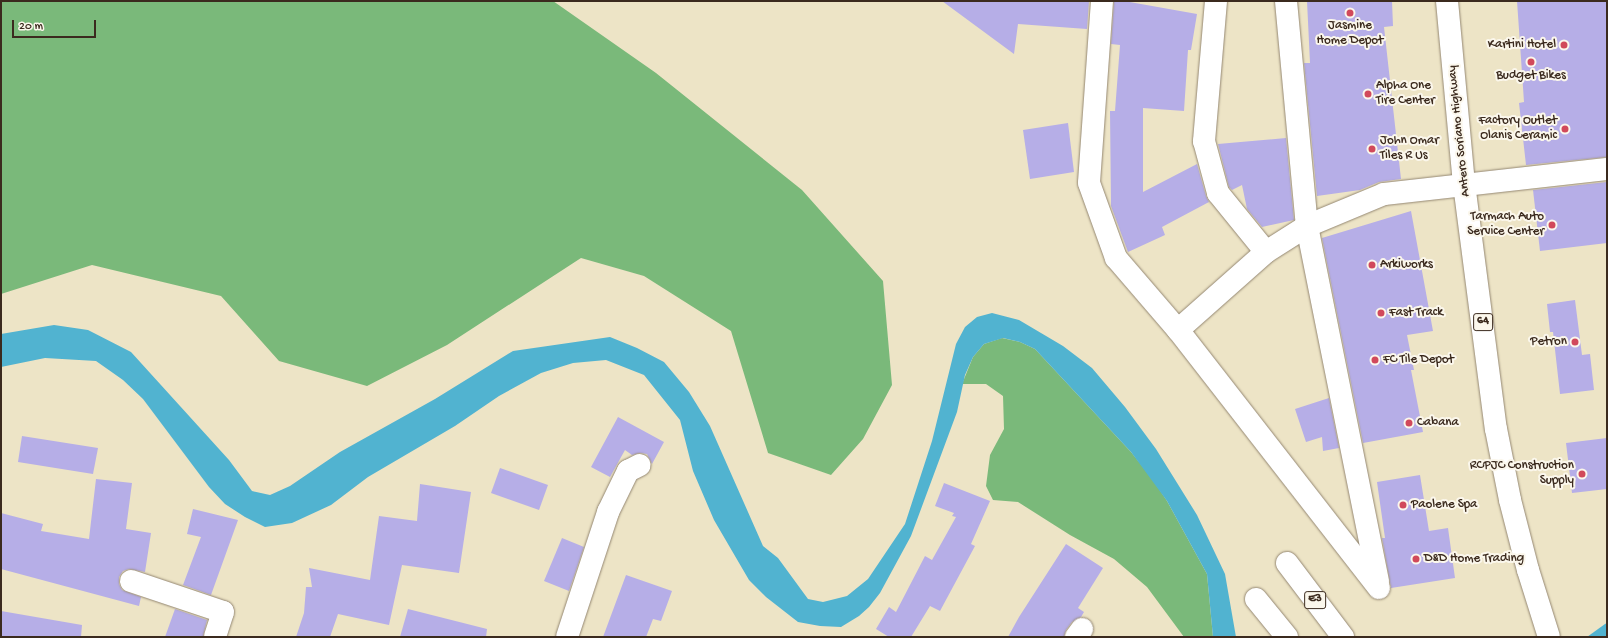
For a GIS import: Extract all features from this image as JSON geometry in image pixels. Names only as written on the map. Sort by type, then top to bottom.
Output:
[{"type":"main road","points":[[1102,1],[1089,183],[1116,258],[1178,330],[1379,588],[1307,226],[1286,1]]},
{"type":"main road","points":[[1216,1],[1204,141],[1218,193],[1266,252]]},
{"type":"main road","name":"Antero Soriano Highway","points":[[1447,1],[1464,184],[1496,429],[1510,500],[1526,563],[1549,637]]},
{"type":"main road","points":[[1178,330],[1266,252],[1307,226],[1384,194],[1607,169]]},
{"type":"main road","points":[[567,637],[608,512],[628,471],[640,465]]},
{"type":"main road","name":"E3","points":[[1287,563],[1343,637]]},
{"type":"main road","points":[[131,581],[223,612],[215,637]]},
{"type":"main road","points":[[1256,599],[1287,637]]},
{"type":"green space","points":[[1,1],[553,1],[656,73],[802,190],[883,281],[892,385],[863,439],[831,475],[768,453],[731,331],[644,276],[581,258],[447,345],[367,386],[279,361],[221,296],[92,265],[1,294]]},
{"type":"green space","points":[[1002,338],[1020,342],[1035,349],[1131,452],[1151,477],[1167,501],[1207,574],[1213,637],[1184,637],[1147,587],[1114,559],[1070,535],[1018,502],[993,500],[986,486],[990,455],[1004,429],[1003,396],[986,384],[962,384],[973,357],[984,344]]},
{"type":"water","points":[[992,313],[1019,320],[1063,346],[1092,368],[1125,407],[1156,449],[1197,515],[1225,574],[1236,637],[1213,637],[1207,574],[1167,501],[1131,452],[1035,349],[1020,342],[1003,338],[984,344],[973,357],[965,375],[957,412],[911,536],[880,593],[869,607],[859,616],[841,627],[820,626],[798,622],[766,597],[749,580],[714,520],[693,471],[680,420],[644,375],[606,360],[573,363],[541,373],[499,396],[455,426],[368,477],[331,505],[292,523],[265,527],[245,517],[225,504],[209,487],[143,399],[123,380],[96,361],[45,358],[1,367],[1,334],[54,325],[88,330],[131,352],[229,460],[252,491],[270,495],[290,486],[340,452],[435,399],[513,351],[610,337],[637,348],[664,362],[689,392],[710,426],[763,546],[778,558],[808,599],[823,602],[847,596],[868,579],[905,524],[932,441],[956,344],[965,327],[977,317]]},
{"type":"water","points":[[1607,623],[1607,637],[1587,637],[1605,624]]},
{"type":"building","points":[[942,1],[1089,1],[1087,29],[1018,24],[1014,54]]},
{"type":"building","points":[[1114,1],[1124,1],[1197,14],[1191,50],[1188,50],[1184,111],[1143,108],[1143,192],[1197,164],[1209,202],[1162,227],[1165,235],[1128,252],[1111,206],[1110,111],[1115,111],[1120,45],[1111,44]]},
{"type":"building","points":[[1307,1],[1392,1],[1393,26],[1384,27],[1401,179],[1379,182],[1360,190],[1317,196],[1304,63],[1310,63]]},
{"type":"building","points":[[1517,1],[1607,1],[1607,157],[1526,165],[1519,103],[1524,102]]},
{"type":"building","points":[[1068,123],[1074,172],[1030,179],[1023,130]]},
{"type":"building","points":[[1286,138],[1294,220],[1262,227],[1247,209],[1242,185],[1232,190],[1229,187],[1218,144]]},
{"type":"building","points":[[1607,182],[1607,243],[1540,251],[1533,190]]},
{"type":"building","points":[[1411,211],[1433,331],[1407,335],[1414,370],[1411,370],[1423,432],[1363,443],[1322,238]]},
{"type":"building","points":[[1575,300],[1582,355],[1590,354],[1594,390],[1560,394],[1553,332],[1550,332],[1547,304]]},
{"type":"building","points":[[1329,398],[1339,448],[1323,451],[1322,437],[1306,442],[1295,409]]},
{"type":"building","points":[[618,417],[664,442],[652,464],[647,454],[640,453],[632,455],[625,450],[610,477],[591,467]]},
{"type":"building","points":[[22,436],[98,448],[93,474],[18,462]]},
{"type":"building","points":[[1607,438],[1607,489],[1572,493],[1566,443]]},
{"type":"building","points":[[500,468],[548,485],[539,510],[491,493]]},
{"type":"building","points":[[1420,475],[1429,531],[1448,528],[1455,578],[1391,588],[1382,538],[1385,538],[1377,482]]},
{"type":"building","points":[[96,479],[132,483],[126,529],[151,533],[145,572],[129,569],[123,571],[119,577],[119,584],[122,590],[141,597],[139,606],[1,569],[1,513],[43,524],[41,531],[89,539]]},
{"type":"building","points":[[944,483],[990,501],[971,544],[975,546],[940,611],[930,606],[911,637],[889,637],[876,629],[889,607],[896,612],[925,556],[932,560],[956,517],[952,516],[954,513],[935,506]]},
{"type":"building","points":[[420,484],[471,492],[459,573],[402,565],[389,625],[338,614],[330,637],[296,637],[304,613],[306,587],[312,587],[309,568],[370,580],[379,516],[417,521]]},
{"type":"building","points":[[193,509],[238,520],[211,595],[183,585],[201,537],[187,534]]},
{"type":"building","points":[[562,538],[584,547],[569,591],[544,581]]},
{"type":"building","points":[[1066,544],[1103,568],[1078,608],[1084,612],[1081,617],[1072,622],[1066,630],[1064,637],[1008,637],[1019,617]]},
{"type":"building","points":[[626,575],[672,591],[661,621],[653,619],[646,637],[603,637]]},
{"type":"building","points":[[175,609],[207,620],[203,637],[165,637]]},
{"type":"building","points":[[408,609],[487,629],[486,637],[400,637]]},
{"type":"building","points":[[1,611],[82,625],[81,637],[1,637]]},
{"type":"place","name":"Jasmine Home Depot","points":[[1350,13]]},
{"type":"place","name":"Kartini Hotel","points":[[1564,45]]},
{"type":"place","name":"Budget Bikes","points":[[1531,62]]},
{"type":"place","name":"Alpha One Tire Center","points":[[1368,94]]},
{"type":"place","name":"Factory Outlet Olanis Ceramic","points":[[1565,129]]},
{"type":"place","name":"John Omar Tiles R Us","points":[[1372,149]]},
{"type":"place","name":"Tarmach Auto Service Center","points":[[1552,225]]},
{"type":"place","name":"Arkiworks","points":[[1372,265]]},
{"type":"place","name":"Fast Track","points":[[1381,313]]},
{"type":"place","name":"Petron","points":[[1575,342]]},
{"type":"place","name":"FC Tile Depot","points":[[1375,360]]},
{"type":"place","name":"Cabana","points":[[1409,423]]},
{"type":"place","name":"RCPJC Construction Supply","points":[[1582,474]]},
{"type":"place","name":"Paolene Spa","points":[[1403,505]]},
{"type":"place","name":"D&D Home Trading","points":[[1416,559]]}]
